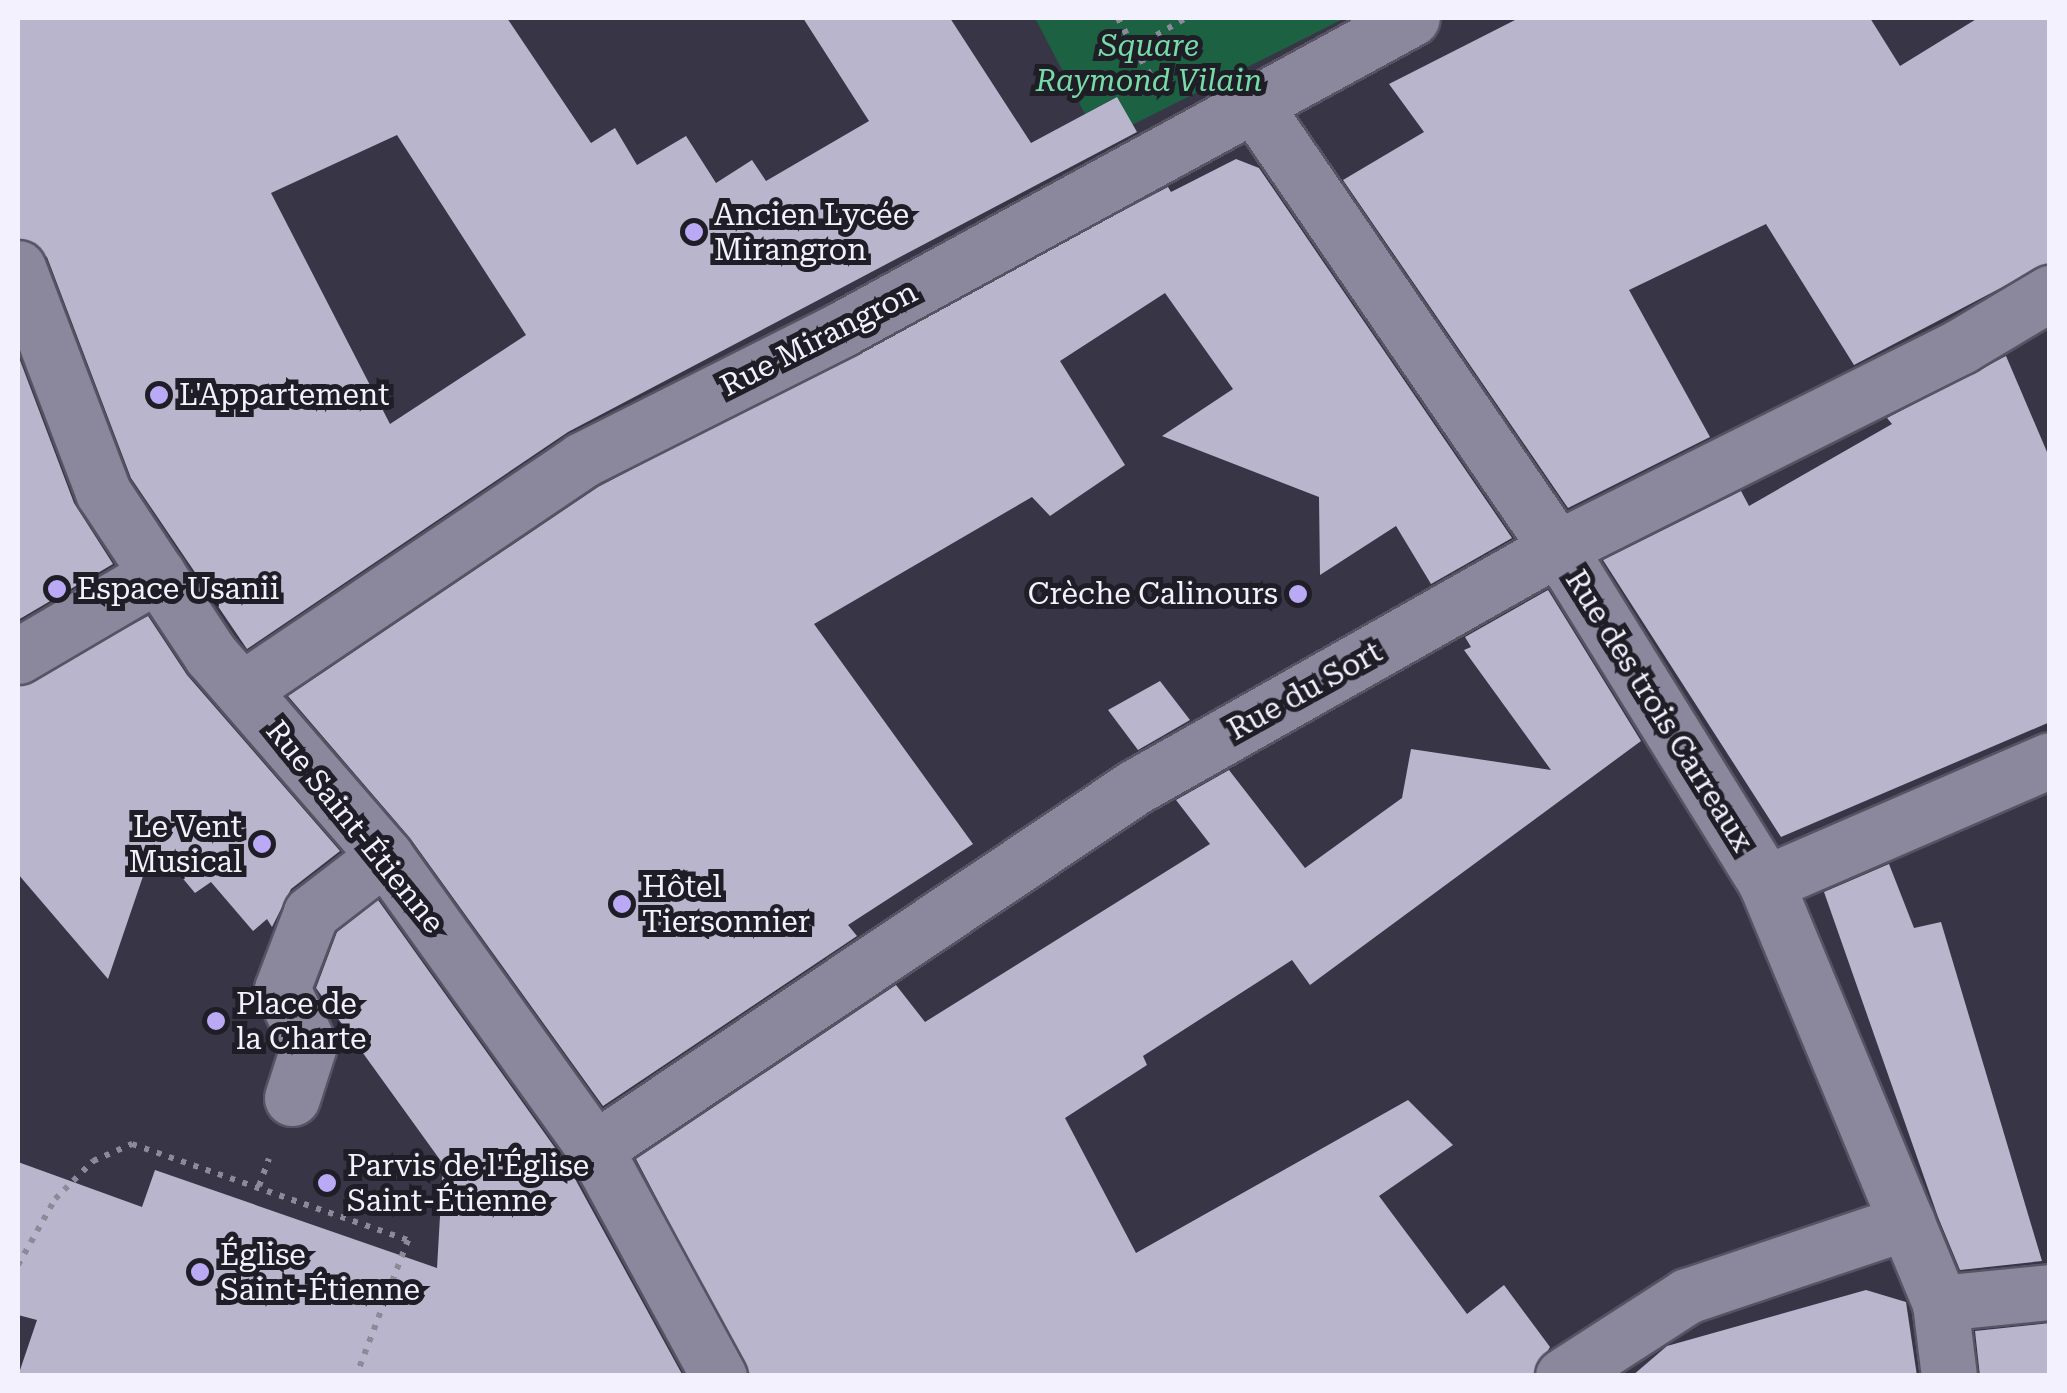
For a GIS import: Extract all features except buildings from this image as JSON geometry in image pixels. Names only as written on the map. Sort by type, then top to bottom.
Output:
[{"type":"street","name":"Rue Mirangron","points":[[243,689],[582,460],[1412,18]]},
{"type":"street","name":"Rue des trois Carreaux","points":[[1254,105],[1558,548],[1766,883],[1940,1303],[1949,1376]]},
{"type":"street","name":"Rue Saint-Étienne","points":[[18,268],[102,492],[243,689],[385,856],[595,1149],[719,1376]]},
{"type":"street","name":"Rue du Sort","points":[[595,1149],[1134,787],[1558,548],[1961,346],[2050,293]]},
{"type":"street","points":[[18,656],[158,574]]},
{"type":"street","points":[[1766,883],[2050,760]]},
{"type":"street","points":[[292,1098],[308,1045],[282,989],[311,913],[385,856]]},
{"type":"street","points":[[1563,1376],[1687,1296],[1906,1222]]},
{"type":"street","points":[[1940,1303],[2050,1292]]},
{"type":"path","points":[[1118,18],[1159,89]]},
{"type":"path","points":[[1134,48],[1186,18]]},
{"type":"path","points":[[18,1265],[55,1199],[93,1161],[132,1144],[408,1240],[356,1376]]},
{"type":"green space","name":"Square Raymond Vilain","points":[[1035,18],[1345,18],[1132,125],[1116,97],[1085,114]]},
{"type":"place","name":"Ancien Lycée Mirangron","points":[[694,232]]},
{"type":"place","name":"L'Appartement","points":[[159,395]]},
{"type":"place","name":"Espace Usanii","points":[[57,589]]},
{"type":"place","name":"Crèche Calinours","points":[[1298,594]]},
{"type":"place","name":"Le Vent Musical","points":[[262,844]]},
{"type":"place","name":"Hôtel Tiersonnier","points":[[622,904]]},
{"type":"place","name":"Place de la Charte","points":[[216,1021]]},
{"type":"place","name":"Parvis de l'Église Saint-Étienne","points":[[327,1183]]},
{"type":"place","name":"Église Saint-Étienne","points":[[200,1272]]}]
